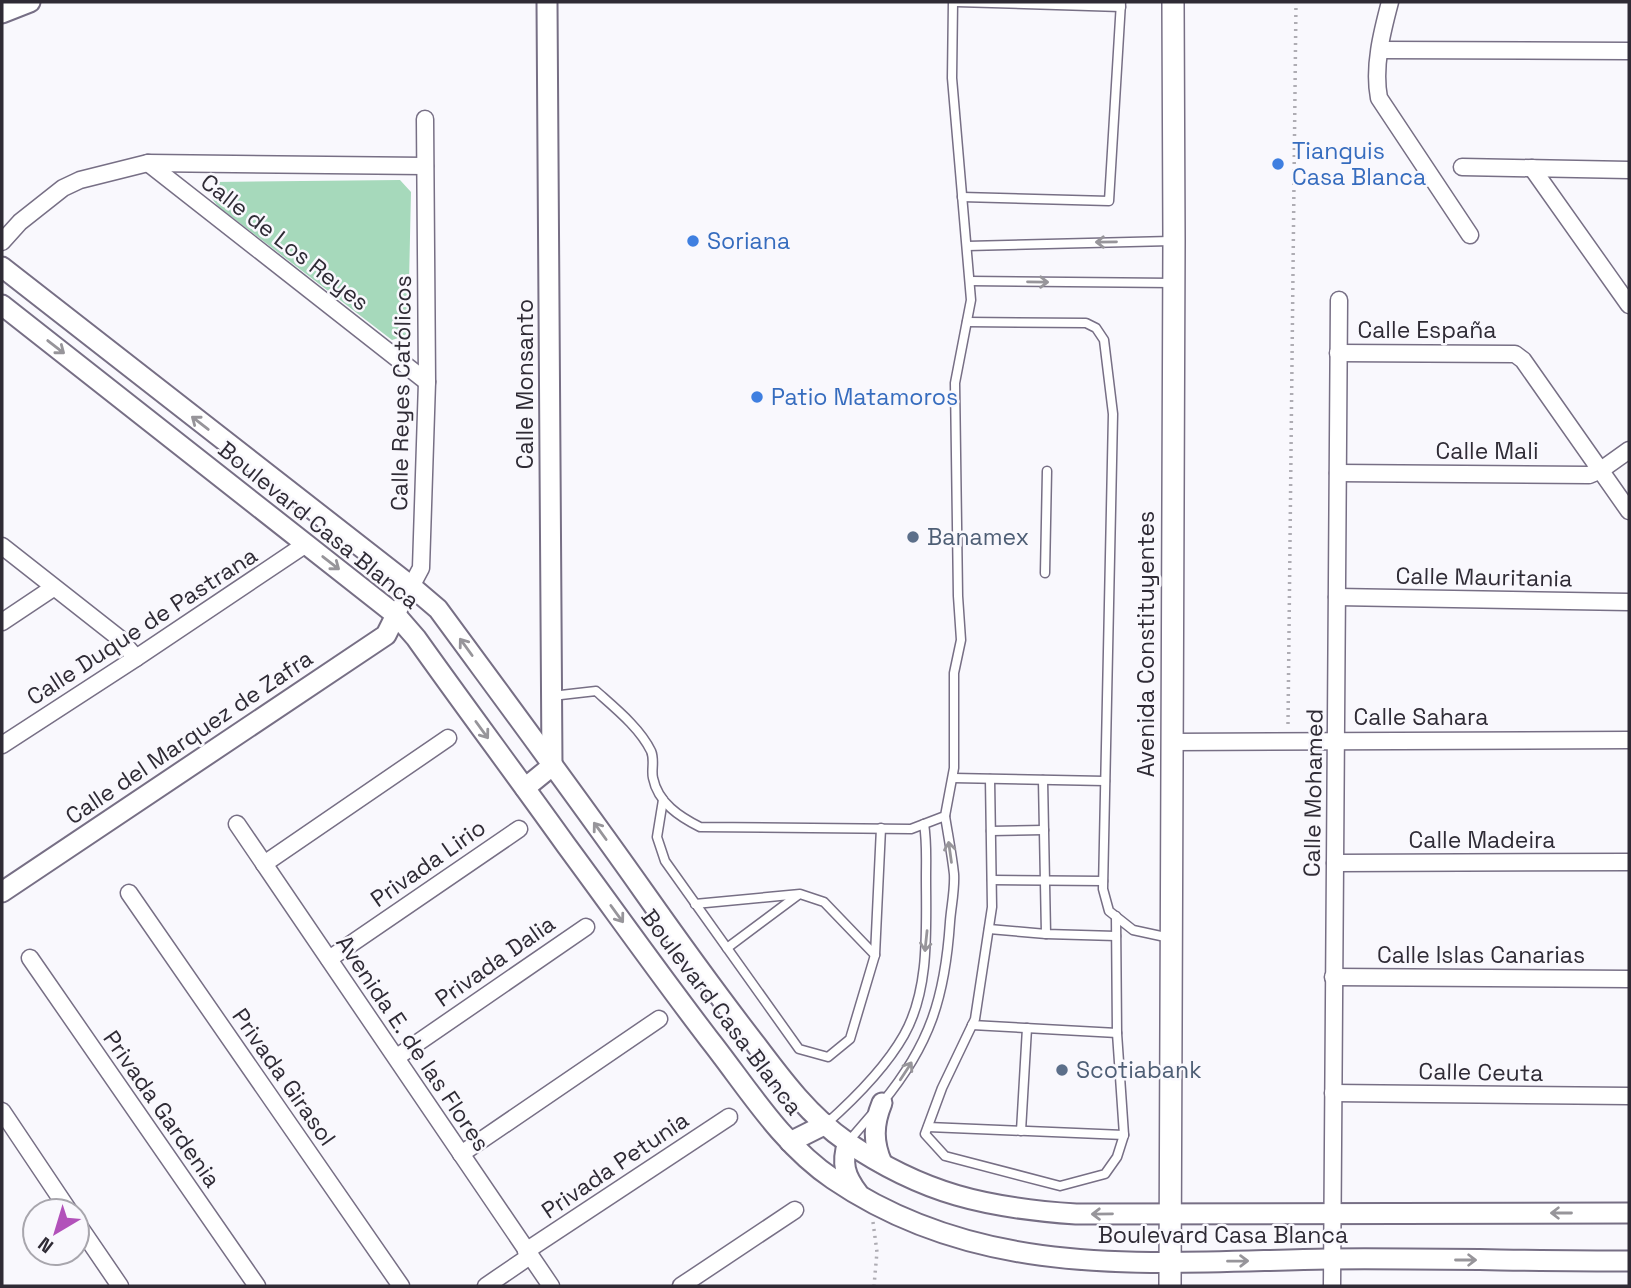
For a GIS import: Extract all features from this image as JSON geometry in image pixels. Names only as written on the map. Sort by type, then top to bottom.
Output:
[{"type":"main road","name":"Avenida Constituyentes","points":[[1170,1286],[1173,2]]},
{"type":"street","points":[[2,13],[30,2]]},
{"type":"street","name":"Calle Monsanto","points":[[547,2],[552,766]]},
{"type":"street","points":[[1390,2],[1376,84],[1379,98],[1470,235]]},
{"type":"street","points":[[1380,50],[1629,51]]},
{"type":"street","name":"Calle Reyes Católicos","points":[[396,615],[421,568],[427,382],[425,119]]},
{"type":"street","points":[[2,242],[20,222],[63,188],[80,180],[148,163],[425,166]]},
{"type":"street","name":"Calle de Los Reyes","points":[[148,163],[427,382]]},
{"type":"street","points":[[1462,167],[1629,170]]},
{"type":"street","points":[[1532,168],[1629,306]]},
{"type":"street","name":"Boulevard Casa Blanca","points":[[2,267],[438,609],[710,986],[782,1079],[825,1124],[848,1142],[883,1163],[933,1189],[981,1203],[1021,1210],[1076,1214],[1629,1213]]},
{"type":"street","name":"Calle Mohamed","points":[[1332,1286],[1339,300]]},
{"type":"street","name":"Boulevard Casa Blanca","points":[[2,305],[396,615],[416,638],[681,1002],[790,1142],[831,1178],[866,1199],[917,1224],[988,1247],[1065,1259],[1170,1262],[1332,1259],[1629,1261]]},
{"type":"street","name":"Calle España","points":[[1338,353],[1515,354],[1523,360],[1601,470]]},
{"type":"street","name":"Calle Mali","points":[[1338,473],[1589,475],[1601,470],[1629,450]]},
{"type":"street","points":[[1601,470],[1629,511]]},
{"type":"street","points":[[253,502],[272,479]]},
{"type":"street","name":"Calle Duque de Pastrana","points":[[2,745],[306,544]]},
{"type":"street","points":[[2,546],[119,638],[136,658]]},
{"type":"street","points":[[2,622],[53,588]]},
{"type":"street","name":"Calle Mauritania","points":[[1337,597],[1629,602]]},
{"type":"street","name":"Calle del Marquez de Zafra","points":[[2,892],[386,635],[396,615]]},
{"type":"street","points":[[264,864],[448,738]]},
{"type":"street","name":"Calle Sahara","points":[[1172,742],[1629,740]]},
{"type":"street","points":[[525,788],[552,766]]},
{"type":"street","name":"Avenida E. de las Flores","points":[[237,824],[551,1286]]},
{"type":"street","name":"Privada Lirio","points":[[329,959],[519,829]]},
{"type":"street","name":"Calle Madeira","points":[[1335,863],[1629,862]]},
{"type":"street","name":"Privada Girasol","points":[[129,893],[401,1286]]},
{"type":"street","name":"Privada Dalia","points":[[397,1057],[586,927]]},
{"type":"street","name":"Privada Gardenia","points":[[30,958],[257,1286]]},
{"type":"street","name":"Calle Islas Canarias","points":[[1333,977],[1629,979]]},
{"type":"street","points":[[461,1154],[659,1019]]},
{"type":"street","name":"Calle Ceuta","points":[[1333,1093],[1629,1096]]},
{"type":"street","points":[[882,1103],[874,1133],[876,1149],[883,1163]]},
{"type":"street","points":[[2,1111],[60,1197]]},
{"type":"street","name":"Privada Petunia","points":[[486,1286],[528,1253],[729,1117]]},
{"type":"street","points":[[790,1142],[825,1124]]},
{"type":"street","points":[[848,1142],[843,1157],[844,1170],[850,1184],[866,1199]]},
{"type":"street","points":[[681,1286],[795,1210]]},
{"type":"street","points":[[91,1244],[120,1286]]},
{"type":"lane","points":[[848,1142],[909,1067],[923,1042],[941,993],[947,966],[954,876],[945,816],[954,768],[954,673],[961,640],[958,596],[956,383],[971,300],[970,281],[962,197],[952,78],[955,2],[1121,4],[1110,201],[962,197]]},
{"type":"lane","points":[[967,246],[1174,241]]},
{"type":"lane","points":[[970,281],[1174,283]]},
{"type":"lane","points":[[967,322],[1086,323],[1096,328],[1104,340],[1113,414],[1103,890],[1110,911],[1133,930],[1170,938]]},
{"type":"lane","points":[[1045,573],[1047,471]]},
{"type":"lane","points":[[552,696],[596,691],[619,712],[653,754],[653,778],[663,800],[679,817],[700,827],[911,829],[945,816]]},
{"type":"lane","points":[[953,778],[1105,781]]},
{"type":"lane","points":[[990,779],[992,906],[975,1018],[942,1088],[925,1134],[945,1156],[1060,1186],[1105,1174],[1117,1157],[1124,1135],[1117,1033],[1116,916]]},
{"type":"lane","points":[[1043,780],[1046,934]]},
{"type":"lane","points":[[663,800],[657,837],[665,862],[799,1049],[828,1057],[850,1039],[875,955],[881,828]]},
{"type":"lane","points":[[825,1124],[872,1078],[904,1035],[917,998],[927,931],[927,841],[924,824]]},
{"type":"lane","points":[[991,831],[1044,830]]},
{"type":"lane","points":[[992,880],[1103,881]]},
{"type":"lane","points":[[695,904],[800,894],[824,902],[875,955]]},
{"type":"lane","points":[[727,948],[800,894]]},
{"type":"lane","points":[[989,929],[1116,936]]},
{"type":"lane","points":[[972,1025],[1117,1033]]},
{"type":"lane","points":[[1021,1131],[1027,1028]]},
{"type":"lane","points":[[928,1127],[1124,1135]]},
{"type":"path","points":[[1288,740],[1296,2]]},
{"type":"path","points":[[866,1199],[877,1252],[874,1286]]},
{"type":"green space","points":[[400,180],[411,192],[408,328],[405,336],[392,340],[219,207],[210,193],[214,182]]},
{"type":"place","name":"Tianguis Casa Blanca","points":[[1278,164]]},
{"type":"place","name":"Soriana","points":[[693,241]]},
{"type":"place","name":"Patio Matamoros","points":[[757,397]]},
{"type":"place","name":"Banamex","points":[[913,537]]},
{"type":"place","name":"Scotiabank","points":[[1062,1070]]}]
